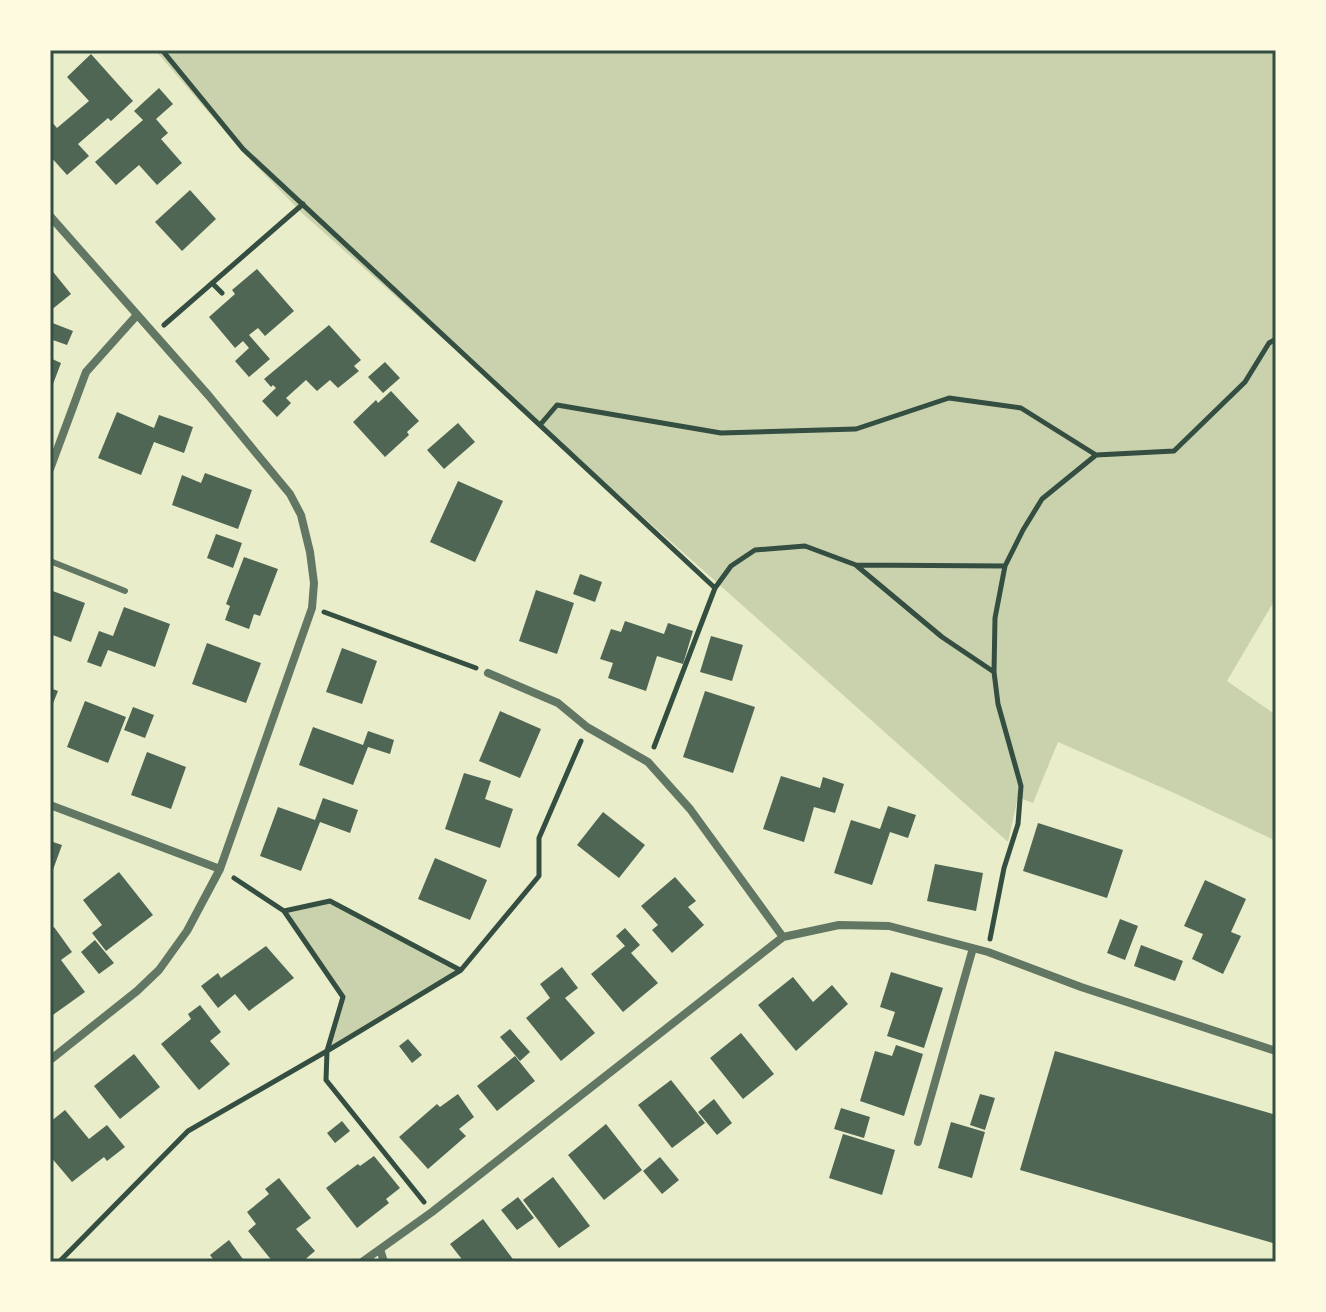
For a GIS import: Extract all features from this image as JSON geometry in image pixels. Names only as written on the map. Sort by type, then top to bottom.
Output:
[{"type":"street","points":[[50,216],[209,396],[290,494],[301,515],[314,583],[312,608],[220,869],[187,931],[159,970],[137,991],[50,1060]]},
{"type":"street","points":[[50,469],[86,372],[137,315]]},
{"type":"street","points":[[488,673],[558,703],[587,727],[648,762],[690,809],[783,937]]},
{"type":"street","points":[[50,805],[220,869]]},
{"type":"street","points":[[362,1262],[432,1212],[783,937],[839,925],[889,926],[988,952],[1081,987],[1276,1051]]},
{"type":"street","points":[[918,1142],[973,948]]},
{"type":"street","points":[[380,1249],[384,1262]]},
{"type":"lane","points":[[50,561],[125,591]]},
{"type":"path","points":[[162,50],[243,149],[715,588]]},
{"type":"path","points":[[154,333],[303,204]]},
{"type":"path","points":[[212,283],[222,293]]},
{"type":"path","points":[[540,425],[557,405],[721,433],[856,429],[949,398],[1021,408],[1096,455],[1174,451],[1245,382],[1269,343],[1276,339]]},
{"type":"path","points":[[988,952],[1004,868],[1018,824],[1021,786],[998,704],[994,672],[995,618],[1005,566],[1042,499],[1096,455]]},
{"type":"path","points":[[648,762],[715,588],[731,566],[755,550],[805,546],[856,565],[942,637],[994,672]]},
{"type":"path","points":[[856,565],[1005,566]]},
{"type":"path","points":[[312,608],[488,673]]},
{"type":"path","points":[[59,1262],[188,1131],[461,970],[539,876],[539,838],[587,727]]},
{"type":"path","points":[[220,869],[284,911],[343,997],[327,1051],[326,1080],[432,1212]]},
{"type":"path","points":[[284,911],[330,901],[461,970]]},
{"type":"green space","points":[[155,50],[1276,50],[1276,598],[1227,681],[1276,715],[1276,841],[1058,742],[1033,803],[1018,797],[1008,842],[302,213],[241,150]]},
{"type":"green space","points":[[330,901],[461,970],[327,1051],[342,997],[284,911]]},
{"type":"building","points":[[91,54],[133,101],[78,144],[89,156],[67,175],[50,156],[50,120],[57,128],[89,101],[67,77]]},
{"type":"building","points":[[159,88],[173,104],[156,119],[168,133],[161,139],[182,163],[157,185],[139,165],[116,185],[95,162],[143,120],[134,111]]},
{"type":"building","points":[[190,190],[216,219],[182,251],[155,222]]},
{"type":"building","points":[[50,268],[71,294],[50,311]]},
{"type":"building","points":[[257,269],[294,311],[265,336],[258,328],[249,335],[270,359],[249,377],[235,361],[249,348],[243,341],[235,348],[209,317],[235,294],[232,290]]},
{"type":"building","points":[[50,322],[73,331],[67,345],[50,339]]},
{"type":"building","points":[[329,325],[361,360],[354,366],[359,371],[338,388],[330,380],[317,391],[306,380],[286,398],[291,403],[277,417],[262,401],[276,388],[264,379]]},
{"type":"building","points":[[50,358],[61,363],[50,392]]},
{"type":"building","points":[[385,362],[400,378],[383,393],[368,377]]},
{"type":"building","points":[[391,391],[419,421],[385,457],[353,422],[376,400],[378,403]]},
{"type":"building","points":[[117,412],[154,428],[159,415],[193,427],[184,453],[154,442],[141,475],[98,458]]},
{"type":"building","points":[[458,423],[475,442],[444,469],[427,450]]},
{"type":"building","points":[[205,473],[252,490],[238,529],[172,505],[182,475],[201,483]]},
{"type":"building","points":[[458,481],[503,501],[475,562],[430,542]]},
{"type":"building","points":[[216,534],[242,543],[233,568],[207,558]]},
{"type":"building","points":[[244,557],[278,569],[260,616],[254,614],[249,629],[225,620],[230,606],[226,604]]},
{"type":"building","points":[[580,574],[602,582],[595,602],[573,594]]},
{"type":"building","points":[[50,590],[85,603],[71,642],[50,634]]},
{"type":"building","points":[[536,590],[574,603],[557,654],[519,641]]},
{"type":"building","points":[[124,607],[170,624],[155,667],[108,650],[101,667],[87,662],[99,631],[113,636]]},
{"type":"building","points":[[625,621],[664,634],[668,623],[693,631],[683,664],[657,656],[646,691],[608,678],[613,663],[600,659],[611,629],[621,632]]},
{"type":"building","points":[[711,636],[743,645],[732,681],[700,672]]},
{"type":"building","points":[[207,643],[261,663],[246,703],[192,684]]},
{"type":"building","points":[[342,648],[377,661],[362,704],[326,692]]},
{"type":"building","points":[[50,688],[58,691],[50,711]]},
{"type":"building","points":[[705,691],[755,707],[733,773],[683,757]]},
{"type":"building","points":[[85,701],[126,717],[108,763],[67,747]]},
{"type":"building","points":[[133,707],[154,715],[145,738],[124,730]]},
{"type":"building","points":[[500,711],[541,729],[520,778],[479,761]]},
{"type":"building","points":[[313,727],[363,745],[368,731],[394,740],[390,754],[368,747],[353,785],[299,765]]},
{"type":"building","points":[[147,752],[186,767],[171,809],[131,795]]},
{"type":"building","points":[[464,773],[491,781],[485,799],[513,809],[500,848],[445,829]]},
{"type":"building","points":[[781,776],[820,788],[823,777],[844,784],[835,813],[814,807],[804,842],[763,829]]},
{"type":"building","points":[[323,798],[358,810],[350,833],[320,822],[301,871],[260,856],[278,807],[315,820]]},
{"type":"building","points":[[888,806],[916,815],[908,838],[890,832],[872,885],[834,873],[851,820],[880,829]]},
{"type":"building","points":[[603,812],[645,845],[619,878],[577,845]]},
{"type":"building","points":[[1038,823],[1123,850],[1107,898],[1023,871]]},
{"type":"building","points":[[50,841],[62,845],[50,878]]},
{"type":"building","points":[[435,858],[487,880],[470,920],[418,899]]},
{"type":"building","points":[[935,864],[983,873],[976,911],[927,901]]},
{"type":"building","points":[[119,872],[153,915],[106,951],[92,933],[102,925],[83,900]]},
{"type":"building","points":[[675,877],[696,901],[688,907],[704,925],[672,953],[652,930],[658,925],[641,906]]},
{"type":"building","points":[[1205,880],[1246,899],[1231,932],[1241,936],[1223,974],[1192,959],[1203,934],[1184,926]]},
{"type":"building","points":[[1120,919],[1138,926],[1125,960],[1107,953]]},
{"type":"building","points":[[54,927],[72,952],[61,960],[85,992],[50,1017],[50,930]]},
{"type":"building","points":[[625,928],[640,945],[631,953],[658,983],[623,1012],[591,974],[625,946],[616,936]]},
{"type":"building","points":[[95,940],[114,963],[99,974],[81,952]]},
{"type":"building","points":[[1141,945],[1183,961],[1175,981],[1134,966]]},
{"type":"building","points":[[266,946],[294,978],[249,1011],[235,994],[218,1008],[201,986],[218,973],[221,978]]},
{"type":"building","points":[[562,967],[578,988],[565,998],[595,1033],[561,1061],[526,1018],[550,998],[540,984]]},
{"type":"building","points":[[891,972],[943,988],[924,1048],[887,1036],[895,1012],[880,1007]]},
{"type":"building","points":[[793,977],[813,1002],[832,985],[848,1004],[796,1051],[758,1005]]},
{"type":"building","points":[[200,1005],[221,1032],[210,1041],[230,1064],[199,1090],[161,1044],[191,1019],[188,1014]]},
{"type":"building","points":[[510,1029],[530,1052],[520,1061],[500,1037]]},
{"type":"building","points":[[741,1033],[774,1074],[743,1099],[710,1058]]},
{"type":"building","points":[[408,1039],[422,1055],[412,1063],[399,1046]]},
{"type":"building","points":[[896,1045],[923,1054],[904,1116],[860,1101],[875,1051],[892,1056]]},
{"type":"building","points":[[1055,1051],[1276,1115],[1276,1244],[1020,1170]]},
{"type":"building","points":[[134,1054],[160,1087],[120,1119],[94,1086]]},
{"type":"building","points":[[515,1056],[535,1081],[497,1111],[477,1086]]},
{"type":"building","points":[[671,1080],[705,1123],[672,1148],[638,1105]]},
{"type":"building","points":[[458,1094],[474,1117],[459,1129],[466,1136],[428,1169],[399,1137],[437,1104],[440,1107]]},
{"type":"building","points":[[980,1094],[995,1098],[985,1130],[970,1125]]},
{"type":"building","points":[[714,1099],[732,1123],[717,1135],[698,1112]]},
{"type":"building","points":[[841,1108],[870,1117],[864,1138],[834,1129]]},
{"type":"building","points":[[65,1110],[89,1139],[107,1125],[125,1147],[107,1161],[104,1157],[72,1182],[50,1156],[50,1122]]},
{"type":"building","points":[[342,1121],[350,1131],[335,1143],[327,1133]]},
{"type":"building","points":[[951,1122],[985,1132],[972,1178],[938,1168]]},
{"type":"building","points":[[606,1124],[642,1170],[604,1200],[568,1155]]},
{"type":"building","points":[[843,1134],[895,1150],[882,1195],[829,1178]]},
{"type":"building","points":[[374,1156],[400,1188],[386,1199],[389,1203],[357,1228],[326,1188]]},
{"type":"building","points":[[660,1157],[679,1180],[662,1194],[643,1171]]},
{"type":"building","points":[[553,1177],[590,1226],[559,1248],[523,1200]]},
{"type":"building","points":[[279,1178],[311,1218],[296,1229],[315,1251],[302,1262],[273,1262],[248,1231],[256,1224],[247,1212],[269,1194],[265,1189]]},
{"type":"building","points":[[518,1197],[534,1218],[517,1230],[501,1210]]},
{"type":"building","points":[[483,1219],[515,1262],[464,1262],[450,1244]]},
{"type":"building","points":[[229,1240],[245,1262],[215,1262],[210,1255]]}]
